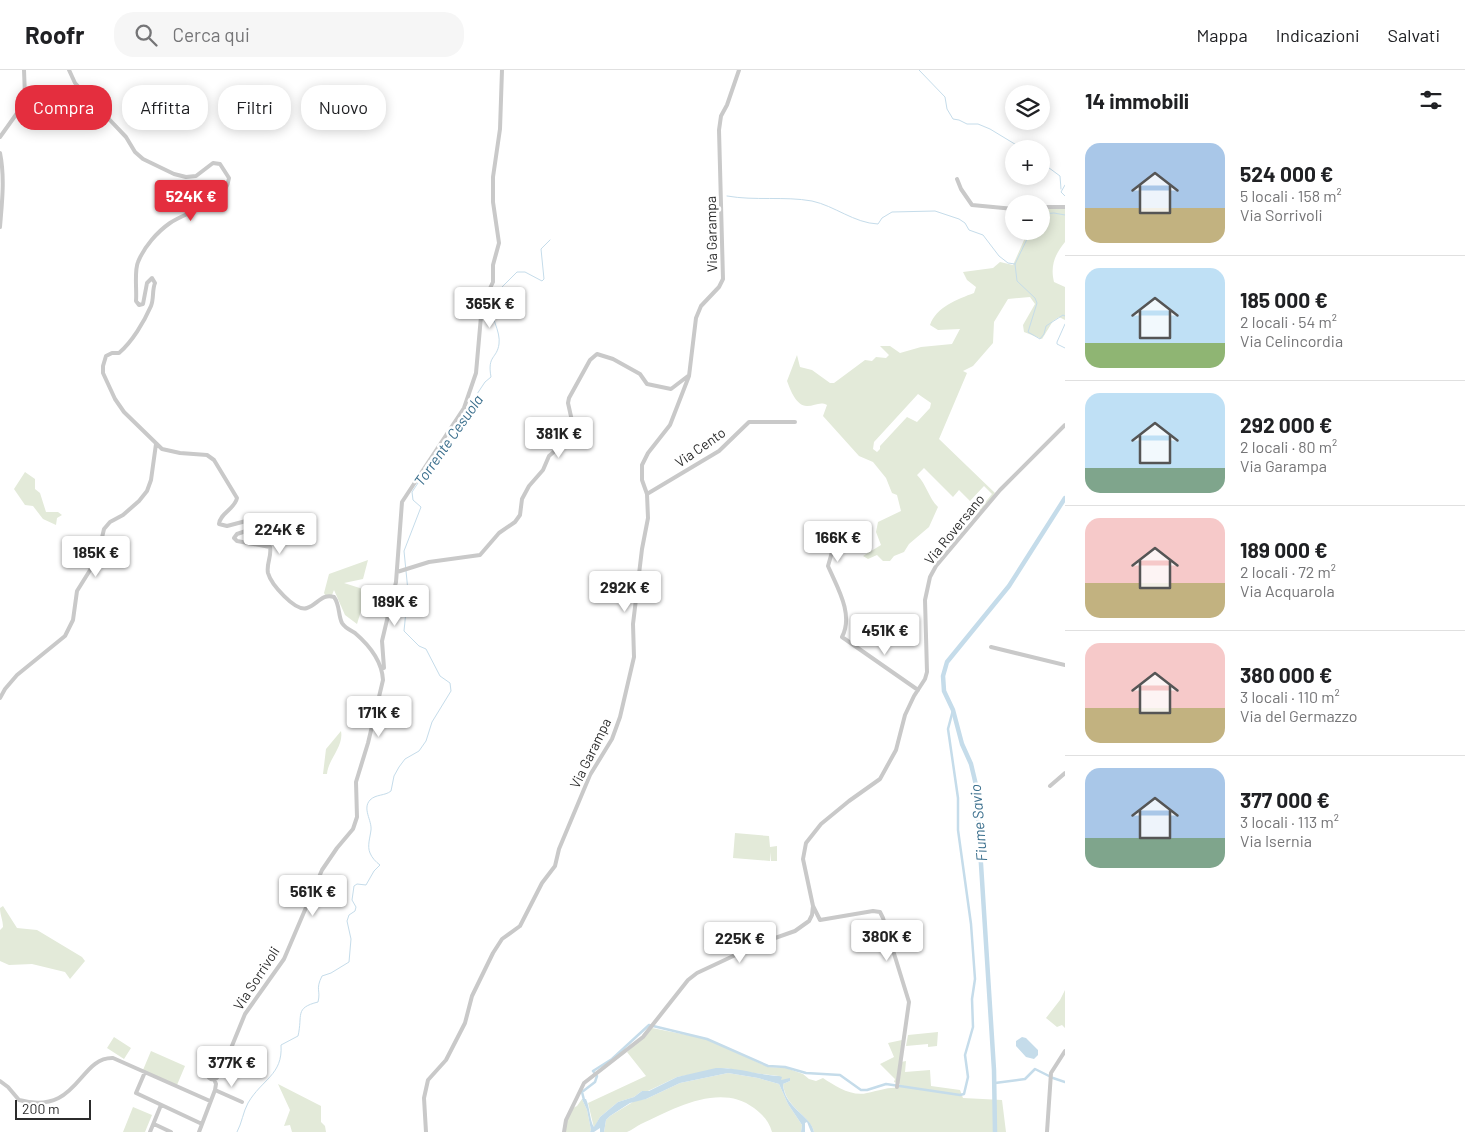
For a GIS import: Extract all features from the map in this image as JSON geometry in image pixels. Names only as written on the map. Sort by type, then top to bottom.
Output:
[{"type":"street","points":[[0,137],[20,109],[25,96],[24,70]]},
{"type":"street","points":[[69,70],[75,83],[143,160],[174,174],[186,177],[196,176],[213,163],[220,164],[229,178],[228,185],[214,200],[168,224],[156,234],[137,263],[136,301],[139,305],[143,304],[147,283],[152,278],[155,282],[152,290],[152,304],[127,346],[119,353],[112,353],[106,356],[103,373],[115,399],[124,412],[156,444],[168,452],[207,455],[214,460],[237,498],[236,504],[221,517],[219,524],[227,526],[246,521],[250,523],[250,527],[246,531],[236,534],[234,538],[238,541],[266,544],[270,547],[271,551],[267,565],[268,575],[275,586],[298,608],[308,608],[325,596],[334,597],[338,603],[344,626],[356,634],[369,648],[380,664],[383,680]]},
{"type":"street","name":"Via Sorrivoli","points":[[217,1071],[227,1058],[245,1014],[284,959],[322,870],[356,824],[356,782],[368,744],[383,680],[382,641],[397,572],[400,509],[404,496],[464,408],[476,373],[482,305],[493,282],[493,265],[499,243],[493,202],[493,177],[500,129],[502,70]]},
{"type":"street","name":"Via Garampa","points":[[426,1132],[424,1098],[428,1080],[446,1060],[464,1023],[472,996],[493,953],[502,939],[520,926],[542,883],[555,866],[559,849],[590,775],[612,739],[620,717],[634,657],[633,624],[642,549],[648,518],[648,494],[642,480],[642,465],[648,453],[670,425],[689,376],[696,318],[701,306],[719,288],[723,279],[723,223],[719,130],[721,116],[728,105],[739,70]]},
{"type":"street","points":[[0,153],[4,181],[1,197],[0,227]]},
{"type":"street","points":[[957,179],[961,189],[972,205],[1005,208]]},
{"type":"street","points":[[1050,207],[1065,207]]},
{"type":"street","points":[[397,572],[429,562],[480,555],[499,533],[515,522],[520,515],[522,499],[529,486],[543,470],[549,456],[563,444],[572,420],[568,403],[569,398],[590,360],[597,354],[613,359],[643,376],[647,384],[652,386],[671,389],[689,376]]},
{"type":"street","name":"Via Cento","points":[[648,494],[719,451],[749,422],[795,422]]},
{"type":"street","name":"Via Roversano","points":[[820,920],[813,906],[803,859],[806,843],[821,824],[880,779],[896,750],[909,705],[927,672],[925,600],[930,577],[936,566],[1000,490],[1065,425]]},
{"type":"street","points":[[0,698],[18,675],[65,636],[73,620],[77,591],[97,559],[104,529],[110,522],[123,515],[140,501],[147,491],[151,480],[156,444]]},
{"type":"street","points":[[834,545],[828,566],[842,594],[845,633],[842,637],[918,690]]},
{"type":"street","points":[[991,647],[1065,665]]},
{"type":"street","points":[[1050,786],[1065,773]]},
{"type":"street","points":[[564,1132],[566,1120],[580,1089],[599,1070],[644,1037],[680,988],[697,973],[761,943],[795,932],[808,921],[812,915],[813,906]]},
{"type":"street","points":[[808,921],[872,911],[880,912],[909,1002],[898,1085]]},
{"type":"street","points":[[1047,1132],[1051,1073],[1065,1051]]},
{"type":"street","points":[[0,1081],[19,1100],[51,1102],[70,1091],[97,1061],[104,1058],[112,1058],[210,1101]]},
{"type":"street","points":[[199,1132],[214,1090],[217,1071],[211,1069],[208,1072],[209,1077],[215,1079]]},
{"type":"street","points":[[145,1072],[136,1092],[202,1124]]},
{"type":"street","points":[[214,1090],[242,1102]]},
{"type":"street","points":[[150,1132],[161,1105]]},
{"type":"street","points":[[154,1124],[171,1132]]},
{"type":"green space","points":[[1050,208],[1065,208],[1065,242],[1056,256],[1053,265],[1053,276],[1054,282],[1065,287],[1065,320],[1059,317],[1053,321],[1042,339],[1024,332],[1023,325],[1035,304],[1030,297],[1008,299],[994,322],[993,343],[973,366],[963,371],[967,373],[939,439],[995,493],[981,512],[979,510],[992,494],[984,486],[970,501],[959,490],[953,497],[924,468],[917,475],[938,507],[929,527],[909,544],[904,552],[894,556],[890,561],[883,561],[877,555],[868,559],[863,556],[881,545],[876,532],[878,522],[901,511],[897,495],[892,493],[886,478],[873,462],[859,456],[823,416],[827,405],[807,406],[797,400],[787,381],[797,355],[800,367],[812,370],[830,383],[834,383],[865,360],[872,361],[876,357],[886,358],[889,355],[880,346],[890,346],[900,353],[921,347],[952,344],[960,329],[938,330],[930,325],[937,313],[942,309],[974,293],[976,287],[967,280],[963,272],[993,268],[1000,262],[1013,265],[1024,240],[1050,240]],"holes":[[[918,394],[931,403],[930,408],[917,422],[907,417],[880,446],[877,452],[873,449],[874,442]]]},
{"type":"green space","points":[[25,472],[35,479],[35,489],[40,493],[46,512],[58,512],[62,515],[57,518],[56,525],[43,519],[33,506],[25,505],[14,489]]},
{"type":"green space","points":[[368,560],[363,579],[344,583],[391,598],[387,618],[361,611],[357,624],[345,615],[334,590],[332,595],[325,595],[324,593],[329,574]]},
{"type":"green space","points":[[341,731],[338,748],[330,763],[327,774],[323,774],[326,749]]},
{"type":"green space","points":[[735,833],[769,836],[770,847],[777,846],[777,861],[771,861],[770,852],[770,861],[733,858]]},
{"type":"green space","points":[[3,906],[17,928],[37,930],[82,957],[85,961],[70,979],[65,972],[32,964],[9,965],[0,961],[0,930],[3,927],[0,908]]},
{"type":"green space","points":[[1065,990],[1065,1028],[1062,1025],[1057,1027],[1046,1018]]},
{"type":"green space","points":[[652,1028],[707,1039],[768,1067],[786,1068],[816,1081],[823,1078],[844,1090],[861,1094],[898,1088],[900,1084],[894,1082],[895,1079],[880,1064],[894,1057],[888,1043],[902,1040],[901,1062],[906,1061],[905,1072],[930,1070],[931,1086],[960,1090],[963,1098],[1002,1100],[1006,1132],[814,1132],[812,1126],[788,1099],[783,1084],[790,1081],[779,1080],[779,1076],[726,1068],[677,1077],[648,1091],[642,1091],[634,1097],[618,1102],[600,1117],[594,1128],[588,1103],[646,1076],[627,1052]]},
{"type":"green space","points":[[938,1032],[937,1046],[928,1047],[928,1044],[906,1046],[908,1035]]},
{"type":"green space","points":[[114,1037],[131,1048],[124,1059],[107,1048]]},
{"type":"green space","points":[[151,1051],[185,1066],[177,1085],[143,1070]]},
{"type":"green space","points":[[728,1073],[779,1084],[788,1104],[802,1125],[801,1132],[772,1132],[765,1118],[754,1108],[741,1101],[726,1097],[712,1098],[682,1105],[627,1132],[604,1132],[606,1120],[610,1116],[636,1100],[646,1099],[680,1083]]},
{"type":"green space","points":[[278,1084],[321,1106],[321,1122],[325,1126],[326,1132],[292,1132],[290,1125],[284,1126],[290,1110]]},
{"type":"green space","points":[[582,1099],[587,1110],[590,1132],[564,1132],[573,1108]]},
{"type":"green space","points":[[133,1107],[152,1115],[145,1132],[123,1132]]},
{"type":"water","points":[[1022,1037],[1026,1038],[1038,1050],[1038,1055],[1034,1059],[1026,1057],[1016,1046],[1016,1041]]},
{"type":"water","points":[[716,1068],[779,1076],[782,1077],[781,1080],[790,1078],[790,1081],[783,1084],[784,1092],[792,1105],[812,1126],[814,1132],[811,1132],[807,1122],[805,1123],[805,1132],[801,1132],[802,1125],[788,1104],[779,1084],[728,1073],[680,1083],[646,1099],[630,1103],[606,1120],[604,1132],[600,1132],[600,1128],[590,1132],[587,1110],[582,1099],[586,1099],[594,1127],[600,1117],[618,1102],[634,1097],[642,1091],[649,1091],[677,1077]]},
{"type":"waterway","points":[[919,70],[945,97],[947,109],[953,119],[967,124],[978,124],[1008,140]]},
{"type":"waterway","points":[[1050,169],[1060,176],[1061,189]]},
{"type":"waterway","points":[[1065,185],[1061,192],[1065,196]]},
{"type":"waterway","points":[[727,196],[812,201],[861,221],[878,224],[882,218],[892,212],[935,211],[959,219],[965,223],[969,230],[983,235],[999,256],[1008,263],[1015,264]]},
{"type":"waterway","points":[[1050,213],[1065,215]]},
{"type":"waterway","name":"Torrente Cesuola","points":[[237,1132],[248,1103],[279,1063],[281,1045],[298,1036],[302,1010],[310,1004],[318,1002],[318,987],[322,976],[349,962],[351,939],[347,921],[349,915],[355,911],[356,907],[352,900],[354,886],[357,884],[366,885],[380,865],[373,858],[369,850],[371,826],[367,811],[368,803],[372,798],[391,791],[394,776],[399,767],[405,759],[419,751],[426,741],[432,722],[451,691],[450,683],[440,676],[426,649],[419,646],[404,631],[408,591],[404,551],[421,507],[413,500],[412,492],[444,444],[465,417],[469,406],[485,382],[491,377],[490,365],[498,349],[499,339],[488,301],[517,272],[525,272],[542,281],[544,279],[541,249],[550,240]]},
{"type":"waterway","points":[[1027,240],[1015,264],[1017,281],[1035,298],[1037,303],[1028,332],[1040,339],[1044,334],[1046,326],[1063,315],[1065,316]]},
{"type":"waterway","points":[[1065,324],[1057,342],[1057,344],[1065,348]]},
{"type":"waterway","name":"Fiume Savio","points":[[995,1132],[994,1070],[976,785],[953,710],[944,691],[943,676],[947,662],[1009,586],[1065,498]]},
{"type":"waterway","points":[[584,1100],[582,1092],[595,1082],[597,1076],[593,1071],[612,1059],[649,1025],[707,1039],[768,1066],[785,1067],[806,1073],[840,1075],[861,1090],[886,1084],[960,1095],[964,1094],[968,1077],[965,1055],[973,1027],[972,999],[975,979],[971,924],[958,830],[958,798],[948,729],[953,710]]},
{"type":"waterway","points":[[995,1083],[1025,1079],[1035,1069],[1065,1082]]}]
